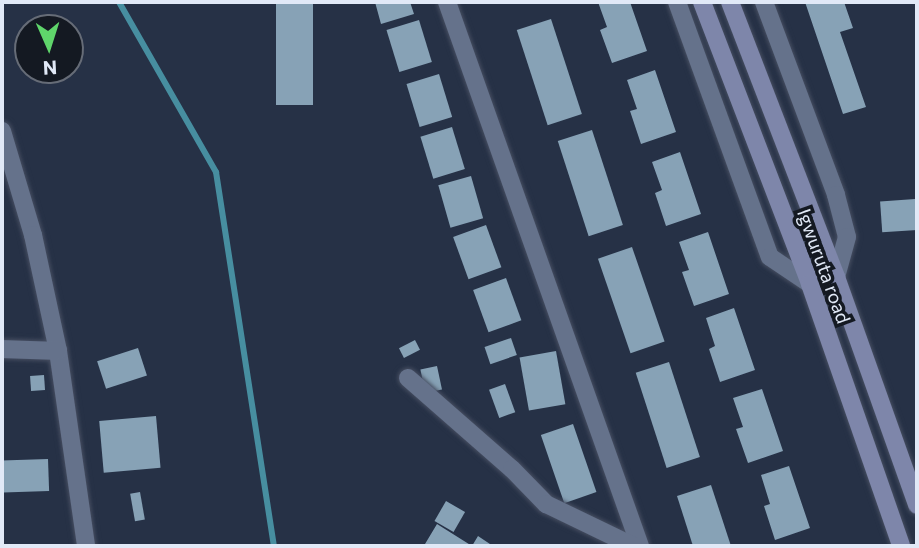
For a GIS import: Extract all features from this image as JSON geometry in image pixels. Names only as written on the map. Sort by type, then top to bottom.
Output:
[{"type":"main road","name":"Igwuruta road","points":[[702,2],[810,284],[901,546]]},
{"type":"main road","name":"Igwuruta road","points":[[730,2],[836,277],[917,505]]},
{"type":"street","points":[[447,2],[640,546]]},
{"type":"street","points":[[677,2],[770,257],[810,284]]},
{"type":"street","points":[[764,2],[836,195],[847,237],[836,277]]},
{"type":"street","points":[[2,131],[33,235],[58,352],[86,546]]},
{"type":"street","points":[[2,349],[58,352]]},
{"type":"street","points":[[408,378],[512,469],[546,504],[633,546]]},
{"type":"building","points":[[276,2],[313,2],[313,105],[276,105]]},
{"type":"building","points":[[375,2],[410,2],[414,14],[381,24]]},
{"type":"building","points":[[598,2],[630,2],[647,51],[612,63],[600,30],[607,27]]},
{"type":"building","points":[[805,2],[844,2],[853,28],[840,32],[866,107],[843,114]]},
{"type":"building","points":[[551,19],[582,114],[548,125],[517,30]]},
{"type":"building","points":[[419,20],[432,62],[399,72],[386,30]]},
{"type":"building","points":[[655,70],[676,132],[641,144],[630,111],[637,109],[627,80]]},
{"type":"building","points":[[439,74],[452,117],[420,127],[406,84]]},
{"type":"building","points":[[452,127],[465,169],[433,179],[420,137]]},
{"type":"building","points":[[592,130],[623,225],[589,236],[558,141]]},
{"type":"building","points":[[680,152],[701,214],[666,226],[655,193],[662,190],[652,162]]},
{"type":"building","points":[[471,176],[483,218],[450,228],[438,185]]},
{"type":"building","points":[[915,199],[917,230],[882,232],[880,201]]},
{"type":"building","points":[[486,225],[501,267],[469,279],[453,237]]},
{"type":"building","points":[[708,232],[729,294],[694,306],[682,272],[689,270],[679,242]]},
{"type":"building","points":[[632,247],[665,342],[631,353],[598,259]]},
{"type":"building","points":[[506,278],[521,320],[489,332],[473,290]]},
{"type":"building","points":[[734,308],[755,370],[720,382],[709,349],[715,346],[706,318]]},
{"type":"building","points":[[511,338],[517,355],[490,364],[485,347]]},
{"type":"building","points":[[415,340],[420,350],[404,358],[399,348]]},
{"type":"building","points":[[138,348],[147,376],[106,389],[97,361]]},
{"type":"building","points":[[556,351],[565,404],[529,411],[520,357]]},
{"type":"building","points":[[669,362],[700,457],[667,468],[636,373]]},
{"type":"building","points":[[437,366],[442,389],[425,393],[420,370]]},
{"type":"building","points":[[44,375],[45,390],[31,391],[30,376]]},
{"type":"building","points":[[505,384],[515,412],[499,418],[489,390]]},
{"type":"building","points":[[762,389],[783,451],[748,463],[736,429],[743,427],[733,398]]},
{"type":"building","points":[[156,416],[161,468],[104,473],[99,421]]},
{"type":"building","points":[[573,424],[596,492],[564,503],[541,435]]},
{"type":"building","points":[[48,459],[49,491],[3,493],[2,461]]},
{"type":"building","points":[[789,466],[810,528],[775,540],[764,506],[770,504],[761,475]]},
{"type":"building","points":[[711,485],[731,546],[693,546],[677,496]]},
{"type":"building","points":[[140,492],[145,520],[135,521],[130,494]]},
{"type":"building","points":[[446,501],[465,512],[454,532],[434,521]]},
{"type":"building","points":[[437,524],[472,546],[428,546],[425,544]]},
{"type":"building","points":[[478,536],[493,546],[472,546]]},
{"type":"waterway","points":[[119,2],[216,172],[274,546]]}]
